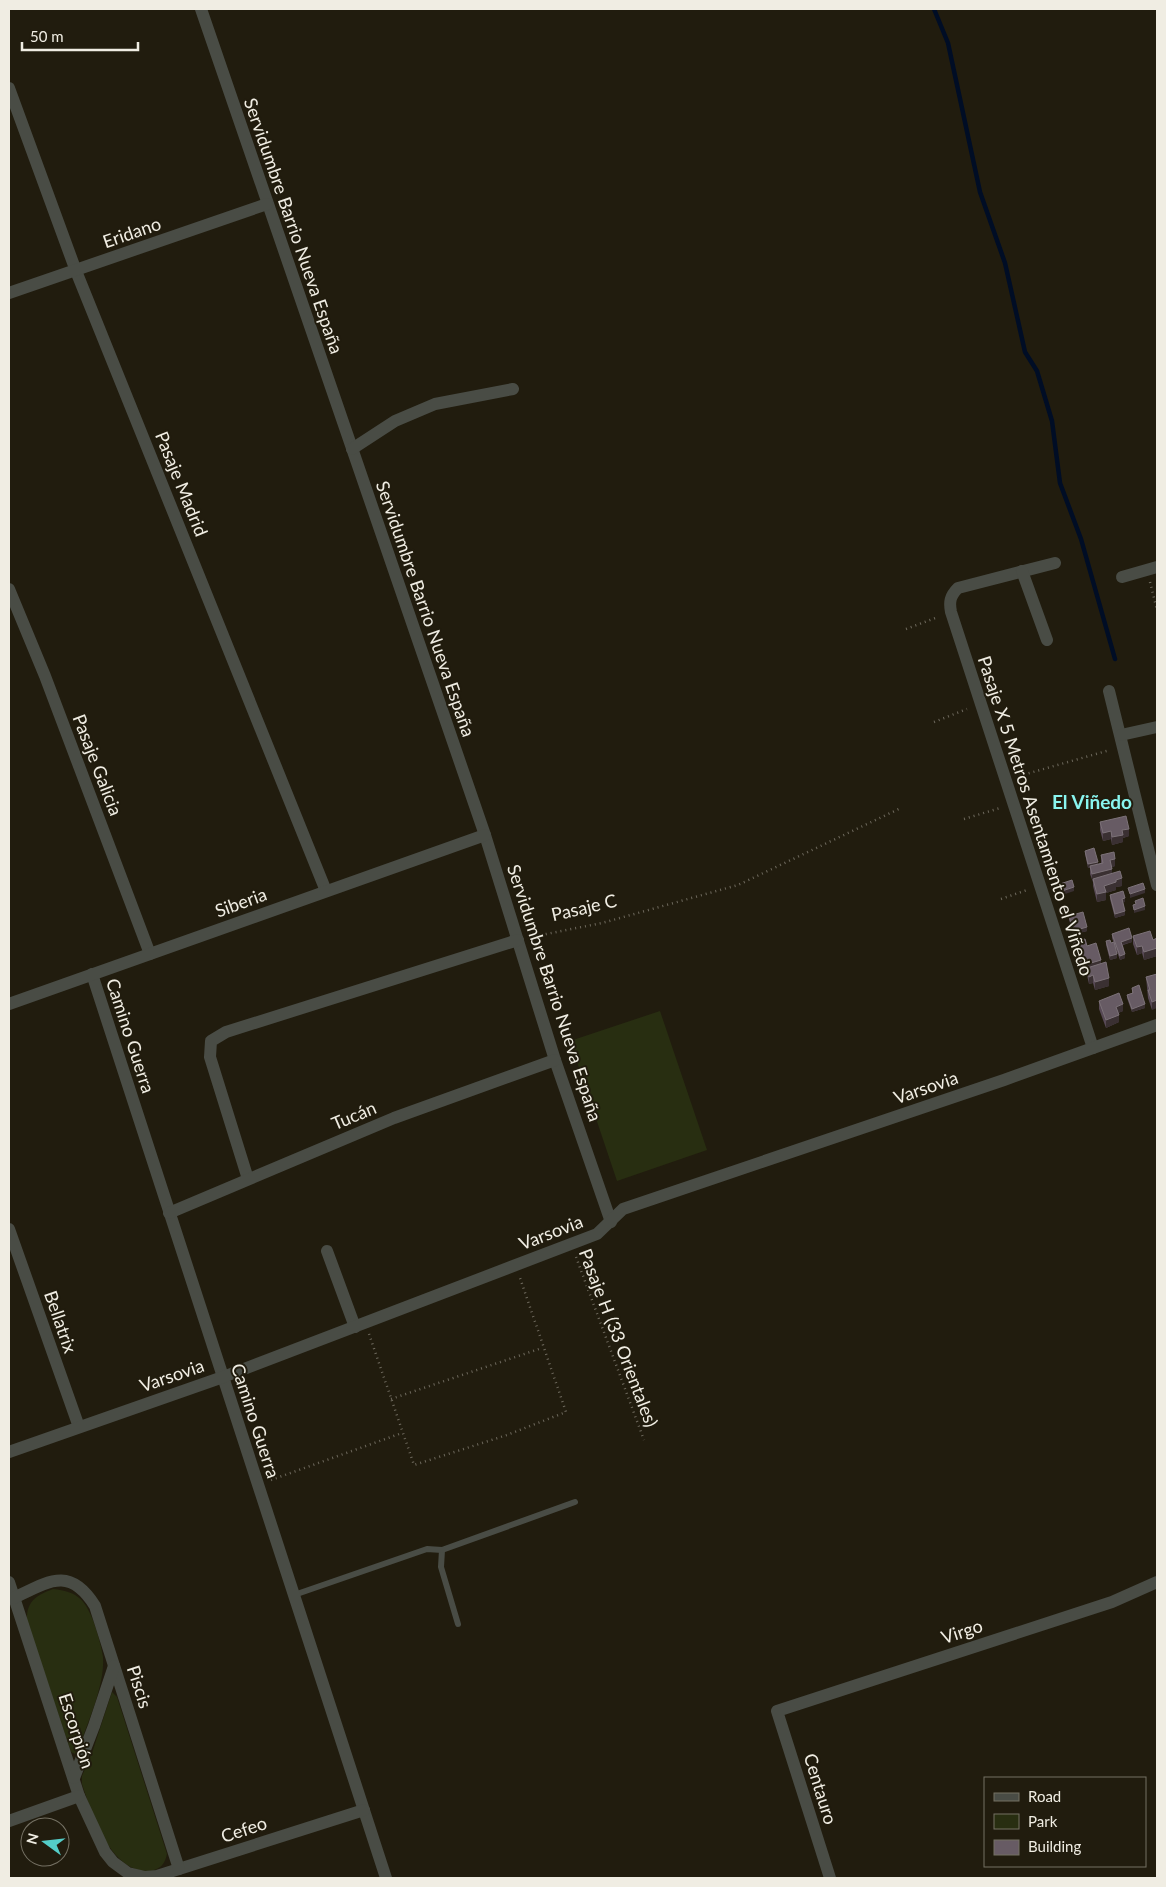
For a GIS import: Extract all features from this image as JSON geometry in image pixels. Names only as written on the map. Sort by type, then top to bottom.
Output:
[{"type":"street","name":"Servidumbre Barrio Nueva España","points":[[200,9],[485,835],[555,1060],[611,1222]]},
{"type":"street","name":"Pasaje Madrid","points":[[9,88],[76,271],[326,891]]},
{"type":"street","name":"Eridano","points":[[9,293],[267,204]]},
{"type":"street","points":[[352,449],[395,421],[435,404],[513,389]]},
{"type":"street","points":[[1047,640],[1022,571],[1055,563]]},
{"type":"street","points":[[1122,576],[1152,568]]},
{"type":"street","name":"Pasaje X 5 Metros Asentamiento el Viñedo","points":[[1022,571],[958,588],[952,594],[949,602],[980,704],[1093,1048]]},
{"type":"street","name":"Pasaje Galicia","points":[[9,588],[45,676],[150,954]]},
{"type":"street","points":[[1110,691],[1157,885]]},
{"type":"street","points":[[1122,740],[1157,727]]},
{"type":"street","name":"Siberia","points":[[9,1004],[485,835]]},
{"type":"street","points":[[248,1179],[210,1058],[211,1041],[226,1032],[518,940]]},
{"type":"street","name":"Camino Guerra","points":[[92,974],[386,1878]]},
{"type":"street","name":"Varsovia","points":[[9,1452],[222,1377],[597,1234],[623,1209],[995,1083],[1157,1025]]},
{"type":"street","name":"Tucán","points":[[169,1213],[394,1118],[555,1060]]},
{"type":"street","name":"Bellatrix","points":[[9,1229],[79,1427]]},
{"type":"street","points":[[327,1251],[360,1325]]},
{"type":"street","name":"Piscis","points":[[14,1598],[42,1584],[53,1581],[73,1583],[81,1588],[95,1606],[179,1869]]},
{"type":"street","name":"Escorpión","points":[[9,1582],[79,1796],[105,1852],[120,1868],[133,1875]]},
{"type":"street","name":"Virgo","points":[[777,1711],[1112,1602],[1157,1582]]},
{"type":"street","points":[[74,1778],[114,1666]]},
{"type":"street","name":"Centauro","points":[[777,1711],[830,1878]]},
{"type":"street","points":[[9,1821],[79,1796]]},
{"type":"street","name":"Cefeo","points":[[133,1875],[157,1876],[364,1810]]},
{"type":"lane","points":[[294,1595],[427,1549],[442,1550],[575,1502]]},
{"type":"lane","points":[[442,1550],[441,1567],[458,1624]]},
{"type":"path","points":[[1152,568],[1157,610]]},
{"type":"path","points":[[906,629],[951,612]]},
{"type":"path","points":[[934,722],[980,704]]},
{"type":"path","points":[[1005,780],[1122,740]]},
{"type":"path","points":[[964,819],[1013,804]]},
{"type":"path","name":"Pasaje C","points":[[518,940],[602,923],[738,885],[901,808]]},
{"type":"path","points":[[1001,899],[1040,886]]},
{"type":"path","name":"Pasaje H (33 Orientales)","points":[[569,1245],[578,1260],[644,1440]]},
{"type":"path","points":[[360,1325],[391,1399],[414,1465],[507,1435],[566,1412],[542,1348],[516,1266]]},
{"type":"path","points":[[391,1399],[542,1348]]},
{"type":"path","points":[[258,1485],[402,1433]]},
{"type":"green space","points":[[660,1011],[707,1150],[617,1181],[570,1041]]},
{"type":"green space","points":[[53,1589],[74,1594],[83,1601],[93,1620],[103,1657],[101,1680],[95,1704],[78,1751],[75,1754],[71,1752],[27,1621],[28,1608],[37,1596]]},
{"type":"green space","points":[[112,1692],[117,1697],[167,1854],[161,1866],[149,1871],[135,1869],[123,1862],[113,1852],[97,1825],[82,1784],[82,1776],[92,1753]]},
{"type":"building","points":[[1126,816],[1129,829],[1122,830],[1123,835],[1112,837],[1111,831],[1103,833],[1100,822]]},
{"type":"building","points":[[1094,848],[1098,862],[1088,864],[1085,851]]},
{"type":"building","points":[[1114,852],[1115,859],[1110,860],[1112,869],[1092,874],[1090,866],[1103,863],[1101,855]]},
{"type":"building","points":[[1120,871],[1122,878],[1104,886],[1106,892],[1097,894],[1093,879]]},
{"type":"building","points":[[1072,880],[1074,887],[1062,891],[1060,884]]},
{"type":"building","points":[[1143,883],[1145,889],[1130,894],[1128,888]]},
{"type":"building","points":[[1123,891],[1125,898],[1122,899],[1125,911],[1115,914],[1110,895]]},
{"type":"building","points":[[1143,898],[1145,906],[1134,910],[1133,905],[1136,904],[1135,901]]},
{"type":"building","points":[[1083,912],[1087,927],[1073,931],[1069,916]]},
{"type":"building","points":[[1129,928],[1132,938],[1121,942],[1125,954],[1120,956],[1112,934]]},
{"type":"building","points":[[1150,931],[1153,940],[1157,938],[1157,948],[1144,952],[1142,946],[1137,947],[1133,936]]},
{"type":"building","points":[[1085,939],[1087,946],[1096,943],[1101,960],[1081,966],[1073,942]]},
{"type":"building","points":[[1110,940],[1111,943],[1114,942],[1117,954],[1110,956],[1106,941]]},
{"type":"building","points":[[1106,962],[1109,978],[1095,982],[1093,975],[1089,977],[1087,968]]},
{"type":"building","points":[[1157,974],[1157,1000],[1152,1002],[1146,977]]},
{"type":"building","points":[[1139,985],[1145,1004],[1132,1009],[1127,995],[1133,993],[1132,988]]},
{"type":"building","points":[[1119,993],[1123,1004],[1116,1007],[1119,1015],[1106,1020],[1099,1001]]},
{"type":"waterway","points":[[934,9],[948,43],[980,192],[1005,263],[1025,352],[1037,371],[1052,421],[1060,483],[1081,539],[1115,659]]},
{"type":"district","name":"El Viñedo","points":[[1092,802]]}]
